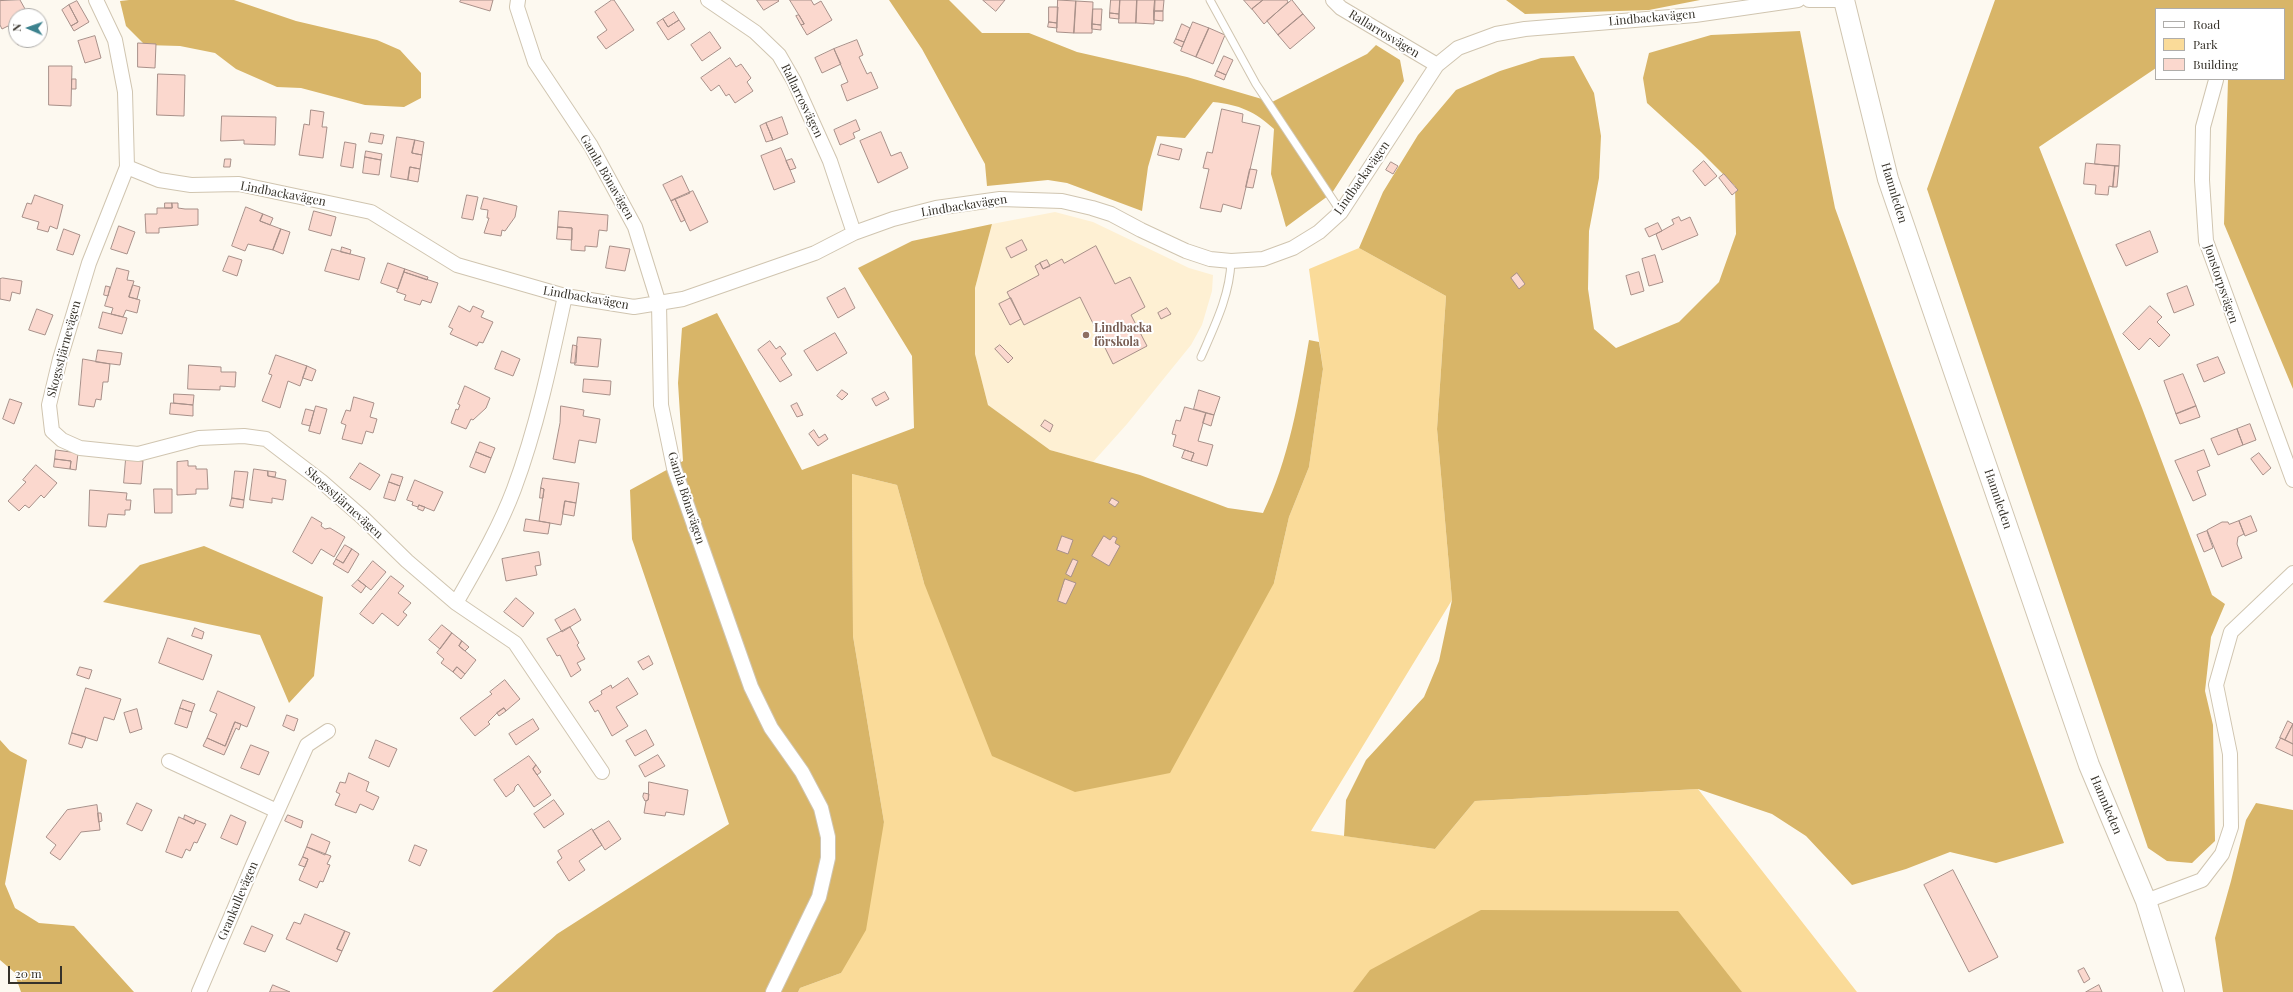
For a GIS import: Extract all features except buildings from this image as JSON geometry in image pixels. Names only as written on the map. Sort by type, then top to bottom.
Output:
[{"type":"main road","name":"Hamnleden","points":[[1845,0],[1888,179],[2090,765],[2146,901],[2174,992]]},
{"type":"street","name":"Skogsstjärnevägen","points":[[96,0],[115,40],[125,92],[127,167],[89,263],[60,358],[49,405],[52,431],[62,440],[80,448],[138,454],[199,438],[244,436],[266,439],[321,481],[362,516],[407,561],[456,603],[515,643],[602,772]]},
{"type":"street","name":"Gamla Bönavägen","points":[[518,0],[517,7],[535,62],[591,146],[635,226],[659,304],[662,405],[674,468],[751,687],[770,728],[802,772],[821,808],[828,837],[828,858],[819,897],[773,992]]},
{"type":"street","name":"Rallarrosvägen","points":[[708,0],[755,32],[779,56],[794,81],[830,161],[854,233]]},
{"type":"street","name":"Rallarrosvägen","points":[[1333,0],[1352,15],[1438,65]]},
{"type":"street","name":"Lindbackavägen","points":[[127,167],[159,180],[191,185],[239,184],[371,212],[457,265],[565,296],[634,307],[683,299],[815,253],[854,233],[936,208],[1000,199],[1062,201],[1111,214],[1140,230],[1186,251],[1210,259],[1263,259],[1293,248],[1319,232],[1341,212],[1438,65],[1458,48],[1496,34],[1525,29],[1695,15],[1798,0]]},
{"type":"street","points":[[1809,0],[1845,0]]},
{"type":"street","name":"Jonstorpsvägen","points":[[2216,80],[2203,127],[2202,180],[2206,241],[2293,480]]},
{"type":"street","points":[[456,603],[486,552],[514,490],[549,372],[565,296]]},
{"type":"street","points":[[2146,901],[2202,880],[2222,854],[2231,827],[2230,754],[2216,686],[2231,632],[2293,573]]},
{"type":"street","name":"Grankullevägen","points":[[199,992],[307,745],[328,731]]},
{"type":"street","points":[[168,761],[278,811]]},
{"type":"lane","points":[[1210,0],[1256,84],[1341,212]]},
{"type":"lane","points":[[1201,357],[1224,303],[1229,282],[1231,260]]},
{"type":"shaded area","points":[[234,0],[296,21],[377,40],[400,50],[421,73],[421,98],[404,107],[365,105],[301,88],[277,87],[236,69],[215,53],[180,46],[145,45],[126,26],[120,1]]},
{"type":"shaded area","points":[[889,0],[949,0],[982,33],[1029,33],[1077,52],[1187,77],[1272,102],[1367,54],[1376,45],[1400,60],[1404,81],[1332,193],[1286,227],[1271,174],[1274,129],[1253,113],[1239,107],[1213,102],[1185,138],[1157,136],[1148,167],[1142,211],[1067,183],[1048,180],[987,186],[985,164],[922,49]]},
{"type":"shaded area","points":[[1506,0],[1700,0],[1649,10],[1525,14]]},
{"type":"shaded area","points":[[1995,0],[2293,0],[2293,389],[2224,224],[2228,80],[2285,80],[2285,8],[2155,8],[2155,69],[2039,147],[2142,408],[2212,595],[2225,604],[2211,637],[2205,691],[2213,725],[2215,841],[2192,863],[2167,861],[2148,848],[1927,189]]},
{"type":"shaded area","points":[[1800,31],[1835,208],[2064,843],[1996,863],[1950,852],[1906,869],[1852,885],[1806,836],[1772,814],[1698,789],[1475,801],[1435,849],[1344,836],[1346,800],[1366,760],[1424,697],[1439,661],[1452,600],[1437,429],[1446,296],[1359,248],[1383,192],[1418,135],[1456,90],[1500,71],[1541,58],[1574,56],[1594,93],[1601,136],[1599,178],[1589,231],[1588,289],[1594,329],[1616,348],[1679,322],[1719,282],[1736,234],[1735,186],[1701,152],[1647,103],[1643,78],[1649,53],[1711,35]]},
{"type":"shaded area","name":"Lindbacka förskola","points":[[1055,212],[1093,222],[1189,268],[1213,275],[1212,291],[1202,325],[1191,345],[1127,424],[1093,462],[1050,450],[988,405],[975,354],[975,288],[992,224]]},
{"type":"shaded area","points":[[992,224],[975,288],[975,354],[988,405],[1050,450],[1140,475],[1228,508],[1263,513],[1280,471],[1292,428],[1309,340],[1319,342],[1323,369],[1309,467],[1289,517],[1274,583],[1170,773],[1075,792],[992,756],[924,583],[897,485],[852,474],[853,636],[884,822],[866,930],[841,973],[800,988],[798,992],[492,992],[557,934],[729,824],[632,539],[630,490],[683,461],[678,383],[682,328],[717,313],[802,470],[914,428],[912,356],[858,268],[912,241]]},
{"type":"shaded area","points":[[204,546],[323,597],[314,676],[289,703],[260,635],[103,602],[140,565]]},
{"type":"shaded area","points":[[0,740],[10,751],[27,760],[5,884],[15,908],[39,923],[74,926],[134,992],[21,992],[14,972],[0,960]]},
{"type":"shaded area","points":[[2256,803],[2293,810],[2293,992],[2223,992],[2215,938],[2246,820]]},
{"type":"shaded area","points":[[1481,910],[1678,911],[1742,992],[1353,992],[1370,970]]},
{"type":"green space","points":[[1359,248],[1446,296],[1437,429],[1452,600],[1311,831],[1435,849],[1475,801],[1698,789],[1857,992],[798,992],[800,988],[841,973],[884,822],[853,636],[852,474],[897,485],[924,583],[1274,583],[1289,517],[1309,467],[1323,369],[1309,269]]},
{"type":"place","name":"Lindbacka förskola","points":[[1086,335]]}]
